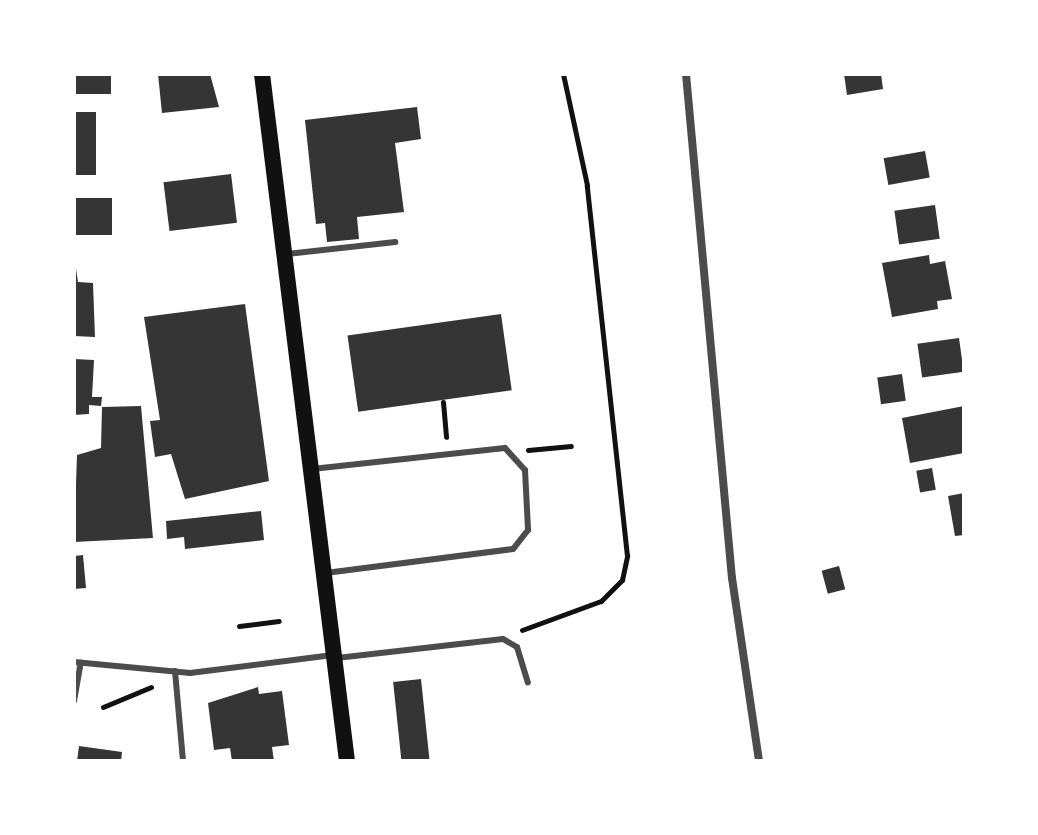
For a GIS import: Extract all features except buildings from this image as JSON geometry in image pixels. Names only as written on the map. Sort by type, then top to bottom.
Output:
[{"type":"main road","points":[[262,74],[279,254],[347,761]]},
{"type":"street","points":[[686,74],[732,578],[759,761]]},
{"type":"lane","points":[[279,254],[395,242]]},
{"type":"lane","points":[[310,469],[448,452],[513,452],[524,460],[529,514],[513,549],[322,573]]},
{"type":"lane","points":[[74,701],[78,663],[175,671],[509,640],[528,682]]},
{"type":"lane","points":[[175,671],[183,761]]},
{"type":"path","points":[[509,640],[601,601],[622,580],[627,556],[587,185],[563,74]]},
{"type":"path","points":[[443,402],[448,452]]},
{"type":"path","points":[[513,452],[571,446]]},
{"type":"path","points":[[239,626],[279,621]]},
{"type":"path","points":[[103,707],[147,689]]}]
